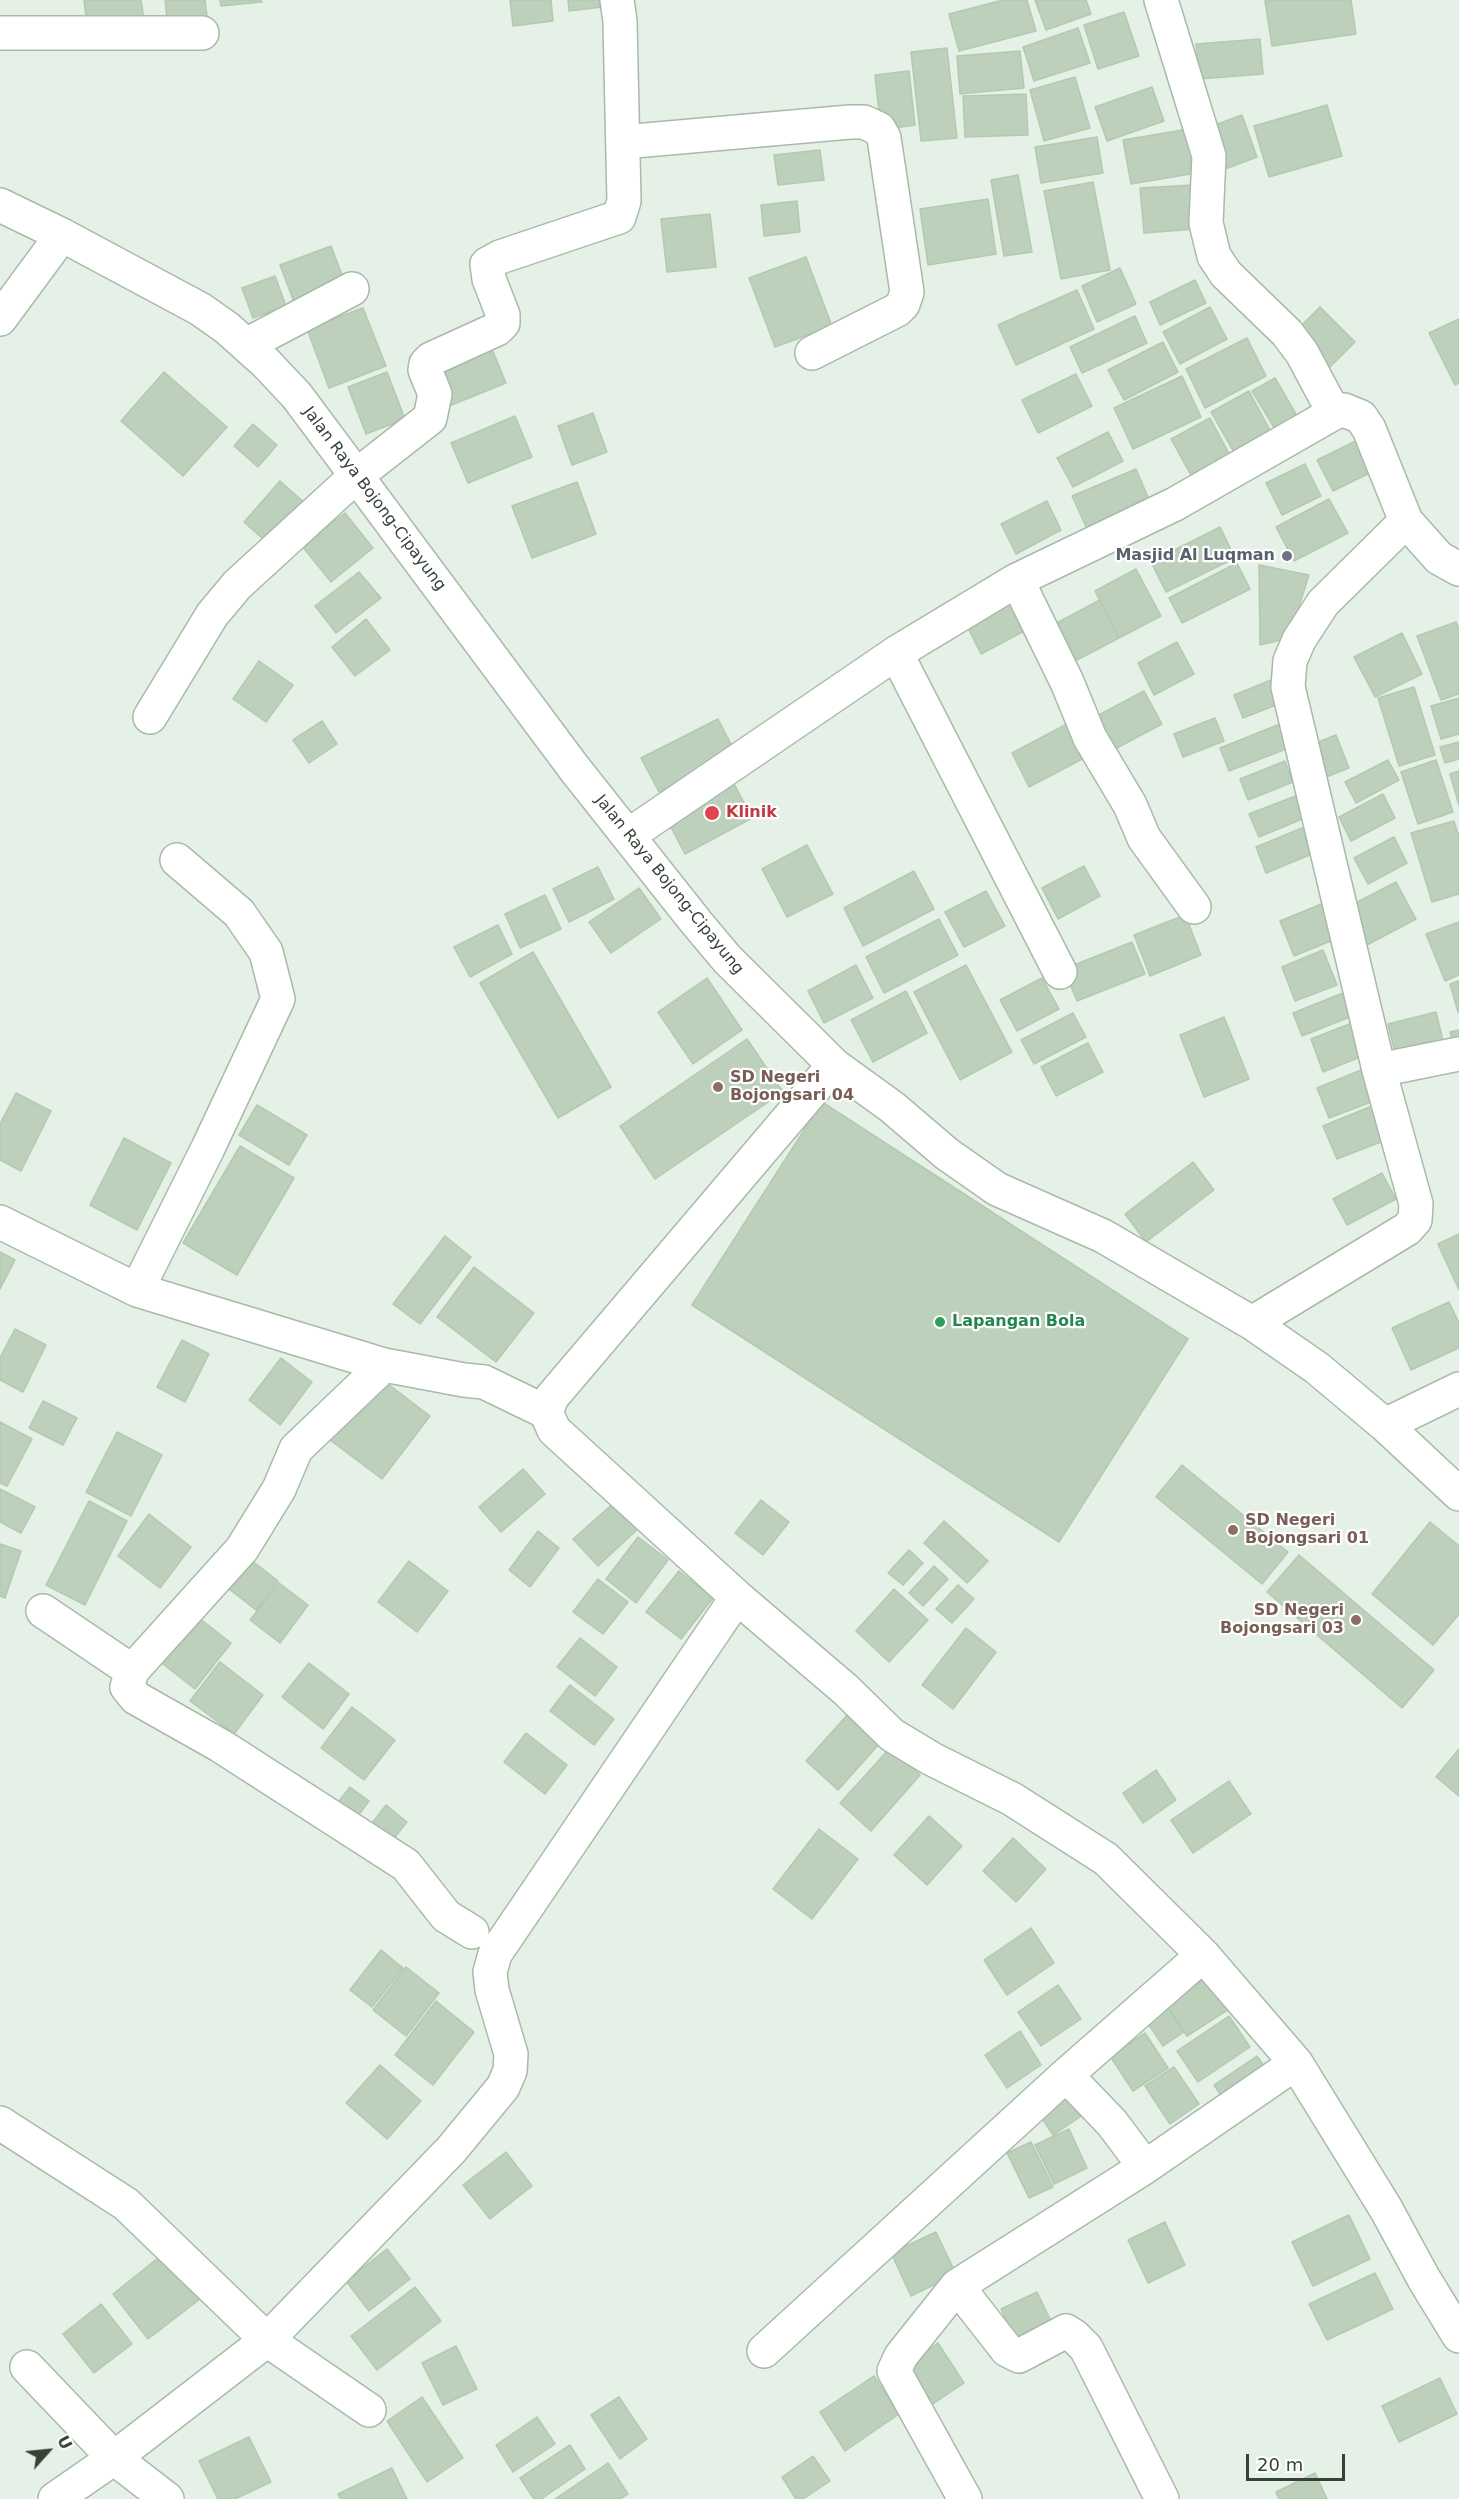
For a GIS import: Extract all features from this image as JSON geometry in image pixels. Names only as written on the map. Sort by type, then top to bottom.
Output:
[{"type":"street","points":[[150,717],[212,615],[237,585],[356,476],[430,418],[435,394],[425,370],[426,364],[431,359],[497,329],[503,323],[503,315],[489,279],[487,264],[500,257],[619,217],[624,201],[617,0]]},
{"type":"street","points":[[1161,0],[1209,156],[1206,223],[1214,256],[1226,274],[1287,333],[1302,353],[1334,412]]},
{"type":"street","points":[[0,33],[201,33]]},
{"type":"street","points":[[623,142],[850,122],[864,122],[879,129],[884,138],[907,292],[903,304],[897,310],[812,353]]},
{"type":"street","name":"Jalan Raya Bojong-Cipayung","points":[[0,205],[62,235],[200,309],[246,345],[297,396],[568,759],[727,959],[834,1065],[892,1107],[947,1154],[997,1189],[1103,1236],[1252,1323],[1317,1368],[1385,1425],[1459,1494]]},
{"type":"street","points":[[0,319],[62,235]]},
{"type":"street","points":[[246,345],[352,289]]},
{"type":"street","points":[[629,835],[896,653],[1017,580],[1175,504],[1334,412],[1344,410],[1361,417],[1369,429],[1406,520],[1439,558],[1459,569]]},
{"type":"street","points":[[1252,1323],[1407,1229],[1415,1220],[1416,1204],[1379,1070],[1288,687],[1290,661],[1299,640],[1323,603],[1406,520]]},
{"type":"street","points":[[1017,580],[1066,682],[1089,738],[1130,805],[1144,838],[1194,908]]},
{"type":"street","points":[[896,653],[1059,972]]},
{"type":"street","points":[[137,1290],[208,1148],[278,999],[266,952],[239,913],[177,860]]},
{"type":"street","points":[[1379,1070],[1459,1054]]},
{"type":"street","points":[[546,1412],[552,1397],[834,1065]]},
{"type":"street","points":[[0,1222],[137,1290],[384,1365],[484,1382],[546,1412],[554,1430],[737,1597],[846,1690],[892,1735],[932,1759],[1012,1799],[1106,1859],[1203,1955],[1296,2063],[1386,2209],[1424,2279],[1459,2336]]},
{"type":"street","points":[[384,1365],[296,1449],[279,1489],[242,1549],[132,1671],[127,1687],[136,1698],[221,1746],[406,1865],[446,1916],[472,1932]]},
{"type":"street","points":[[1385,1425],[1459,1389]]},
{"type":"street","points":[[55,2499],[114,2458],[267,2340],[451,2150],[503,2087],[510,2071],[511,2054],[490,1972],[495,1954],[737,1597]]},
{"type":"street","points":[[43,1611],[132,1671]]},
{"type":"street","points":[[764,2351],[1066,2075],[1203,1955]]},
{"type":"street","points":[[965,2499],[894,2371],[901,2356],[957,2286],[1144,2167],[1296,2063]]},
{"type":"street","points":[[1066,2075],[1112,2123],[1144,2167]]},
{"type":"street","points":[[0,2122],[126,2204],[267,2340],[369,2410]]},
{"type":"street","points":[[957,2286],[1007,2350],[1019,2356],[1066,2331],[1086,2348],[1162,2499]]},
{"type":"street","points":[[27,2367],[114,2458],[167,2499]]},
{"type":"building","points":[[84,0],[141,0],[144,20],[87,26]]},
{"type":"building","points":[[165,0],[205,0],[208,24],[168,28]]},
{"type":"building","points":[[220,0],[261,0],[262,2],[221,6]]},
{"type":"building","points":[[510,0],[551,0],[553,21],[513,26]]},
{"type":"building","points":[[568,0],[601,0],[602,7],[569,11]]},
{"type":"building","points":[[1003,0],[1027,0],[1036,31],[959,51],[949,14]]},
{"type":"building","points":[[1035,0],[1086,0],[1091,14],[1046,30]]},
{"type":"building","points":[[1351,0],[1356,34],[1272,46],[1265,1]]},
{"type":"building","points":[[1124,12],[1139,56],[1098,69],[1084,25]]},
{"type":"building","points":[[1078,28],[1090,63],[1034,81],[1023,47]]},
{"type":"building","points":[[1260,39],[1263,74],[1199,79],[1196,44]]},
{"type":"building","points":[[947,48],[957,138],[921,141],[911,52]]},
{"type":"building","points":[[1020,51],[1024,88],[960,94],[957,56]]},
{"type":"building","points":[[909,71],[915,125],[881,130],[875,75]]},
{"type":"building","points":[[1075,77],[1090,128],[1044,141],[1030,90]]},
{"type":"building","points":[[1152,87],[1164,121],[1107,141],[1095,107]]},
{"type":"building","points":[[1026,94],[1028,135],[965,137],[963,96]]},
{"type":"building","points":[[1327,105],[1342,156],[1269,177],[1254,126]]},
{"type":"building","points":[[1242,115],[1257,157],[1225,169],[1210,127]]},
{"type":"building","points":[[1194,128],[1202,172],[1131,184],[1123,140]]},
{"type":"building","points":[[1097,137],[1103,173],[1041,183],[1035,147]]},
{"type":"building","points":[[820,150],[824,180],[778,185],[774,155]]},
{"type":"building","points":[[1018,175],[1032,252],[1004,256],[991,180]]},
{"type":"building","points":[[1093,182],[1110,270],[1061,279],[1044,191]]},
{"type":"building","points":[[1193,185],[1196,229],[1144,233],[1140,188]]},
{"type":"building","points":[[988,199],[996,254],[928,265],[920,209]]},
{"type":"building","points":[[797,201],[800,232],[764,236],[761,205]]},
{"type":"building","points":[[710,214],[716,267],[667,272],[661,219]]},
{"type":"building","points":[[331,246],[345,283],[294,302],[280,265]]},
{"type":"building","points":[[806,257],[832,326],[775,347],[749,278]]},
{"type":"building","points":[[1120,268],[1136,304],[1097,322],[1082,286]]},
{"type":"building","points":[[275,276],[286,306],[253,318],[242,288]]},
{"type":"building","points":[[1195,280],[1206,303],[1160,325],[1150,302]]},
{"type":"building","points":[[1077,290],[1094,329],[1016,365],[998,325]]},
{"type":"building","points":[[1210,307],[1227,339],[1180,364],[1163,332]]},
{"type":"building","points":[[1320,307],[1355,342],[1330,367],[1295,332]]},
{"type":"building","points":[[363,308],[386,366],[329,388],[307,329]]},
{"type":"building","points":[[1135,316],[1147,343],[1082,373],[1070,347]]},
{"type":"building","points":[[1459,319],[1459,383],[1455,385],[1429,333]]},
{"type":"building","points":[[1247,338],[1266,376],[1205,408],[1186,369]]},
{"type":"building","points":[[1163,342],[1178,372],[1124,400],[1108,370]]},
{"type":"building","points":[[492,349],[506,383],[449,406],[436,372]]},
{"type":"building","points":[[164,372],[227,427],[183,476],[121,421]]},
{"type":"building","points":[[387,372],[405,419],[366,434],[348,387]]},
{"type":"building","points":[[1076,374],[1092,406],[1038,433],[1022,400]]},
{"type":"building","points":[[1182,376],[1201,417],[1133,449],[1114,408]]},
{"type":"building","points":[[1275,378],[1300,421],[1278,434],[1252,391]]},
{"type":"building","points":[[1249,391],[1273,436],[1236,456],[1211,412]]},
{"type":"building","points":[[593,413],[607,452],[572,465],[558,426]]},
{"type":"building","points":[[515,416],[532,457],[468,483],[451,443]]},
{"type":"building","points":[[1210,418],[1232,459],[1193,479],[1171,439]]},
{"type":"building","points":[[253,424],[277,445],[258,467],[234,446]]},
{"type":"building","points":[[1108,432],[1123,461],[1073,487],[1057,458]]},
{"type":"building","points":[[1364,437],[1380,468],[1333,491],[1317,460]]},
{"type":"building","points":[[1305,464],[1321,496],[1282,515],[1266,483]]},
{"type":"building","points":[[1136,469],[1150,502],[1087,529],[1072,496]]},
{"type":"building","points":[[280,481],[307,505],[271,546],[244,522]]},
{"type":"building","points":[[577,482],[596,534],[532,558],[512,506]]},
{"type":"building","points":[[1329,499],[1348,533],[1294,561],[1276,527]]},
{"type":"building","points":[[1047,501],[1061,530],[1016,554],[1001,524]]},
{"type":"building","points":[[345,513],[373,548],[331,582],[302,546]]},
{"type":"building","points":[[1220,527],[1235,558],[1166,592],[1151,562]]},
{"type":"building","points":[[1237,563],[1250,589],[1182,623],[1169,598]]},
{"type":"building","points":[[1259,565],[1309,575],[1289,638],[1260,645]]},
{"type":"building","points":[[1136,569],[1161,616],[1119,638],[1095,591]]},
{"type":"building","points":[[359,572],[381,598],[336,633],[315,606]]},
{"type":"building","points":[[1009,594],[1028,629],[981,654],[963,618]]},
{"type":"building","points":[[1100,600],[1119,638],[1071,663],[1051,626]]},
{"type":"building","points":[[366,619],[390,650],[355,676],[332,647]]},
{"type":"building","points":[[1456,622],[1459,629],[1459,694],[1441,700],[1417,636]]},
{"type":"building","points":[[1402,633],[1422,674],[1375,697],[1354,657]]},
{"type":"building","points":[[1177,642],[1194,674],[1154,695],[1138,663]]},
{"type":"building","points":[[259,661],[293,685],[266,722],[233,699]]},
{"type":"building","points":[[1271,680],[1281,703],[1243,718],[1234,695]]},
{"type":"building","points":[[1414,687],[1435,755],[1399,766],[1378,698]]},
{"type":"building","points":[[1144,691],[1162,724],[1113,750],[1095,717]]},
{"type":"building","points":[[1459,698],[1459,734],[1441,739],[1431,706]]},
{"type":"building","points":[[1215,718],[1224,741],[1183,757],[1174,734]]},
{"type":"building","points":[[718,719],[735,752],[659,792],[641,758]]},
{"type":"building","points":[[1290,720],[1299,744],[1229,771],[1220,748]]},
{"type":"building","points":[[322,721],[337,744],[309,763],[293,740]]},
{"type":"building","points":[[1069,723],[1086,757],[1029,787],[1012,753]]},
{"type":"building","points":[[1336,735],[1349,768],[1321,779],[1308,746]]},
{"type":"building","points":[[1459,742],[1459,759],[1445,763],[1440,747]]},
{"type":"building","points":[[1388,760],[1399,780],[1356,803],[1345,782]]},
{"type":"building","points":[[1436,760],[1453,812],[1418,824],[1401,772]]},
{"type":"building","points":[[1285,761],[1293,782],[1248,800],[1240,779]]},
{"type":"building","points":[[1459,771],[1459,805],[1450,774]]},
{"type":"building","points":[[731,778],[752,818],[685,854],[664,814]]},
{"type":"building","points":[[1383,794],[1395,818],[1351,841],[1339,817]]},
{"type":"building","points":[[1298,795],[1307,817],[1259,837],[1249,814]]},
{"type":"building","points":[[1454,821],[1459,837],[1459,894],[1432,902],[1411,833]]},
{"type":"building","points":[[1302,828],[1312,854],[1266,873],[1256,847]]},
{"type":"building","points":[[1394,837],[1407,863],[1368,884],[1354,858]]},
{"type":"building","points":[[807,845],[833,894],[787,917],[762,869]]},
{"type":"building","points":[[1084,866],[1100,896],[1058,919],[1042,888]]},
{"type":"building","points":[[598,867],[614,899],[569,922],[553,889]]},
{"type":"building","points":[[914,871],[934,909],[863,946],[844,908]]},
{"type":"building","points":[[1396,882],[1416,919],[1365,946],[1346,908]]},
{"type":"building","points":[[639,888],[661,919],[611,953],[589,922]]},
{"type":"building","points":[[986,891],[1005,926],[964,947],[945,912]]},
{"type":"building","points":[[545,895],[561,929],[520,948],[505,914]]},
{"type":"building","points":[[1324,903],[1338,938],[1294,956],[1280,921]]},
{"type":"building","points":[[1185,915],[1201,955],[1150,976],[1134,935]]},
{"type":"building","points":[[939,919],[958,955],[884,993],[866,957]]},
{"type":"building","points":[[1459,922],[1459,975],[1445,981],[1426,934]]},
{"type":"building","points":[[498,925],[512,954],[470,977],[454,947]]},
{"type":"building","points":[[1132,942],[1145,974],[1077,1001],[1064,969]]},
{"type":"building","points":[[1323,950],[1337,985],[1295,1001],[1282,967]]},
{"type":"building","points":[[533,952],[611,1087],[558,1118],[480,983]]},
{"type":"building","points":[[856,965],[873,998],[824,1023],[808,991]]},
{"type":"building","points":[[966,965],[1012,1052],[960,1080],[914,992]]},
{"type":"building","points":[[707,978],[742,1030],[693,1064],[658,1012]]},
{"type":"building","points":[[1042,978],[1059,1009],[1017,1031],[1000,1000]]},
{"type":"building","points":[[1459,981],[1459,1012],[1458,1012],[1450,984]]},
{"type":"building","points":[[1353,989],[1362,1012],[1302,1036],[1293,1013]]},
{"type":"building","points":[[906,991],[927,1033],[873,1062],[851,1020]]},
{"type":"building","points":[[1436,1012],[1444,1045],[1396,1057],[1388,1024]]},
{"type":"building","points":[[1073,1013],[1086,1037],[1034,1064],[1021,1040]]},
{"type":"building","points":[[1224,1017],[1249,1079],[1204,1097],[1180,1035]]},
{"type":"building","points":[[1357,1021],[1370,1053],[1323,1072],[1311,1039]]},
{"type":"building","points":[[1459,1030],[1459,1050],[1455,1051],[1450,1032]]},
{"type":"building","points":[[747,1039],[783,1092],[655,1179],[620,1126]]},
{"type":"building","points":[[1088,1043],[1103,1072],[1056,1096],[1041,1067]]},
{"type":"building","points":[[1366,1068],[1379,1099],[1329,1118],[1317,1088]]},
{"type":"building","points":[[16,1093],[51,1111],[21,1171],[0,1160],[0,1124]]},
{"type":"building","name":"Lapangan Bola","points":[[822,1102],[1188,1339],[1059,1542],[692,1305]]},
{"type":"building","points":[[1377,1104],[1391,1138],[1337,1159],[1323,1126]]},
{"type":"building","points":[[257,1105],[307,1135],[289,1165],[239,1135]]},
{"type":"building","points":[[124,1138],[171,1163],[137,1230],[90,1205]]},
{"type":"building","points":[[240,1146],[294,1178],[237,1275],[183,1243]]},
{"type":"building","points":[[1193,1162],[1214,1190],[1146,1242],[1125,1214]]},
{"type":"building","points":[[1382,1173],[1396,1199],[1347,1225],[1333,1199]]},
{"type":"building","points":[[1459,1234],[1459,1290],[1438,1244]]},
{"type":"building","points":[[445,1236],[471,1257],[420,1324],[393,1304]]},
{"type":"building","points":[[0,1252],[15,1260],[0,1289]]},
{"type":"building","points":[[474,1267],[534,1313],[496,1362],[437,1317]]},
{"type":"building","points":[[1449,1302],[1459,1323],[1459,1348],[1411,1370],[1392,1328]]},
{"type":"building","points":[[15,1329],[46,1345],[23,1392],[0,1380],[0,1358]]},
{"type":"building","points":[[182,1340],[209,1354],[185,1402],[157,1387]]},
{"type":"building","points":[[281,1358],[312,1382],[280,1425],[249,1400]]},
{"type":"building","points":[[379,1377],[430,1416],[382,1479],[330,1440]]},
{"type":"building","points":[[43,1401],[77,1418],[63,1445],[29,1428]]},
{"type":"building","points":[[0,1422],[32,1439],[7,1486],[0,1483]]},
{"type":"building","points":[[117,1432],[162,1455],[131,1516],[86,1492]]},
{"type":"building","points":[[1182,1465],[1288,1552],[1262,1584],[1156,1497]]},
{"type":"building","points":[[523,1469],[545,1494],[501,1532],[479,1507]]},
{"type":"building","points":[[0,1489],[35,1507],[21,1533],[0,1522]]},
{"type":"building","points":[[761,1500],[789,1522],[763,1555],[735,1533]]},
{"type":"building","points":[[89,1501],[127,1521],[85,1605],[46,1585]]},
{"type":"building","points":[[616,1501],[640,1527],[598,1566],[573,1539]]},
{"type":"building","points":[[149,1514],[191,1547],[160,1588],[118,1556]]},
{"type":"building","points":[[944,1521],[988,1561],[967,1583],[924,1543]]},
{"type":"building","points":[[1430,1522],[1459,1546],[1459,1614],[1433,1645],[1372,1594]]},
{"type":"building","points":[[538,1531],[559,1548],[530,1587],[509,1570]]},
{"type":"building","points":[[638,1537],[668,1560],[636,1603],[606,1579]]},
{"type":"building","points":[[0,1544],[21,1551],[5,1598],[0,1596]]},
{"type":"building","points":[[909,1550],[923,1563],[903,1585],[888,1573]]},
{"type":"building","points":[[242,1553],[278,1581],[256,1610],[220,1582]]},
{"type":"building","points":[[1299,1555],[1434,1670],[1402,1708],[1267,1592]]},
{"type":"building","points":[[409,1561],[448,1591],[417,1632],[378,1602]]},
{"type":"building","points":[[934,1566],[948,1579],[923,1606],[909,1593]]},
{"type":"building","points":[[679,1571],[713,1598],[681,1639],[646,1612]]},
{"type":"building","points":[[598,1579],[628,1602],[603,1634],[573,1612]]},
{"type":"building","points":[[279,1583],[308,1605],[280,1643],[250,1620]]},
{"type":"building","points":[[958,1585],[974,1599],[952,1623],[936,1609]]},
{"type":"building","points":[[894,1589],[928,1620],[889,1662],[856,1631]]},
{"type":"building","points":[[194,1614],[231,1643],[195,1689],[158,1660]]},
{"type":"building","points":[[966,1628],[996,1652],[953,1709],[922,1685]]},
{"type":"building","points":[[580,1638],[617,1667],[595,1696],[557,1667]]},
{"type":"building","points":[[220,1662],[263,1695],[234,1734],[190,1701]]},
{"type":"building","points":[[309,1663],[349,1694],[323,1729],[282,1697]]},
{"type":"building","points":[[570,1685],[614,1719],[594,1745],[550,1711]]},
{"type":"building","points":[[352,1707],[395,1740],[364,1780],[321,1748]]},
{"type":"building","points":[[849,1713],[881,1742],[838,1790],[806,1761]]},
{"type":"building","points":[[526,1733],[567,1765],[545,1794],[504,1762]]},
{"type":"building","points":[[890,1748],[920,1775],[871,1831],[840,1803]]},
{"type":"building","points":[[1459,1749],[1459,1796],[1436,1777]]},
{"type":"building","points":[[1156,1770],[1176,1800],[1143,1823],[1123,1793]]},
{"type":"building","points":[[1229,1781],[1251,1814],[1193,1853],[1171,1820]]},
{"type":"building","points":[[350,1787],[369,1801],[351,1825],[331,1811]]},
{"type":"building","points":[[386,1805],[407,1822],[387,1847],[366,1831]]},
{"type":"building","points":[[929,1816],[962,1846],[927,1885],[894,1855]]},
{"type":"building","points":[[819,1829],[858,1859],[812,1919],[773,1889]]},
{"type":"building","points":[[1013,1838],[1046,1869],[1016,1902],[983,1871]]},
{"type":"building","points":[[1031,1928],[1054,1963],[1007,1995],[984,1960]]},
{"type":"building","points":[[381,1950],[403,1968],[372,2007],[350,1990]]},
{"type":"building","points":[[406,1967],[439,1993],[406,2036],[373,2010]]},
{"type":"building","points":[[1207,1977],[1229,2009],[1187,2036],[1166,2004]]},
{"type":"building","points":[[1058,1985],[1081,2019],[1041,2046],[1018,2012]]},
{"type":"building","points":[[436,2001],[474,2032],[433,2085],[395,2055]]},
{"type":"building","points":[[1168,2008],[1184,2032],[1163,2046],[1147,2022]]},
{"type":"building","points":[[1229,2016],[1250,2047],[1198,2082],[1177,2051]]},
{"type":"building","points":[[1020,2031],[1041,2065],[1007,2088],[985,2055]]},
{"type":"building","points":[[1145,2033],[1168,2068],[1133,2091],[1110,2056]]},
{"type":"building","points":[[1257,2056],[1270,2075],[1227,2104],[1214,2085]]},
{"type":"building","points":[[380,2065],[421,2101],[387,2139],[346,2103]]},
{"type":"building","points":[[1174,2067],[1199,2104],[1170,2124],[1145,2086]]},
{"type":"building","points":[[1071,2085],[1089,2111],[1053,2135],[1036,2109]]},
{"type":"building","points":[[1069,2129],[1087,2168],[1054,2184],[1035,2145]]},
{"type":"building","points":[[1031,2142],[1053,2187],[1029,2198],[1007,2153]]},
{"type":"building","points":[[506,2152],[532,2186],[490,2219],[463,2185]]},
{"type":"building","points":[[1349,2215],[1370,2259],[1313,2286],[1292,2242]]},
{"type":"building","points":[[1165,2222],[1185,2265],[1148,2283],[1128,2240]]},
{"type":"building","points":[[936,2232],[956,2274],[911,2296],[891,2253]]},
{"type":"building","points":[[387,2249],[410,2279],[369,2311],[346,2281]]},
{"type":"building","points":[[168,2250],[204,2296],[148,2339],[113,2294]]},
{"type":"building","points":[[1375,2273],[1393,2309],[1327,2340],[1309,2304]]},
{"type":"building","points":[[415,2287],[441,2321],[377,2370],[351,2336]]},
{"type":"building","points":[[1037,2292],[1052,2323],[1015,2340],[1001,2309]]},
{"type":"building","points":[[101,2304],[132,2344],[94,2373],[63,2334]]},
{"type":"building","points":[[938,2343],[964,2383],[927,2408],[901,2368]]},
{"type":"building","points":[[456,2346],[477,2389],[443,2405],[422,2363]]},
{"type":"building","points":[[874,2376],[899,2414],[845,2451],[820,2412]]},
{"type":"building","points":[[1440,2378],[1457,2414],[1399,2442],[1382,2406]]},
{"type":"building","points":[[422,2397],[463,2458],[427,2482],[387,2421]]},
{"type":"building","points":[[619,2397],[647,2439],[620,2459],[591,2415]]},
{"type":"building","points":[[537,2417],[555,2444],[513,2472],[496,2445]]},
{"type":"building","points":[[249,2437],[271,2482],[235,2499],[218,2499],[199,2461]]},
{"type":"building","points":[[570,2445],[585,2469],[541,2499],[534,2499],[520,2478]]},
{"type":"building","points":[[813,2456],[830,2481],[803,2499],[796,2499],[782,2477]]},
{"type":"building","points":[[608,2463],[628,2494],[620,2499],[555,2499]]},
{"type":"building","points":[[392,2468],[407,2499],[341,2499],[338,2494]]},
{"type":"building","points":[[1315,2473],[1327,2499],[1279,2499],[1276,2492]]},
{"type":"place","name":"Masjid Al Luqman","points":[[1287,556]]},
{"type":"place","name":"Klinik","points":[[712,813]]},
{"type":"place","name":"SD Negeri Bojongsari 04","points":[[718,1087]]},
{"type":"place","name":"Lapangan Bola","points":[[940,1322]]},
{"type":"place","name":"SD Negeri Bojongsari 01","points":[[1233,1530]]},
{"type":"place","name":"SD Negeri Bojongsari 03","points":[[1356,1620]]}]
